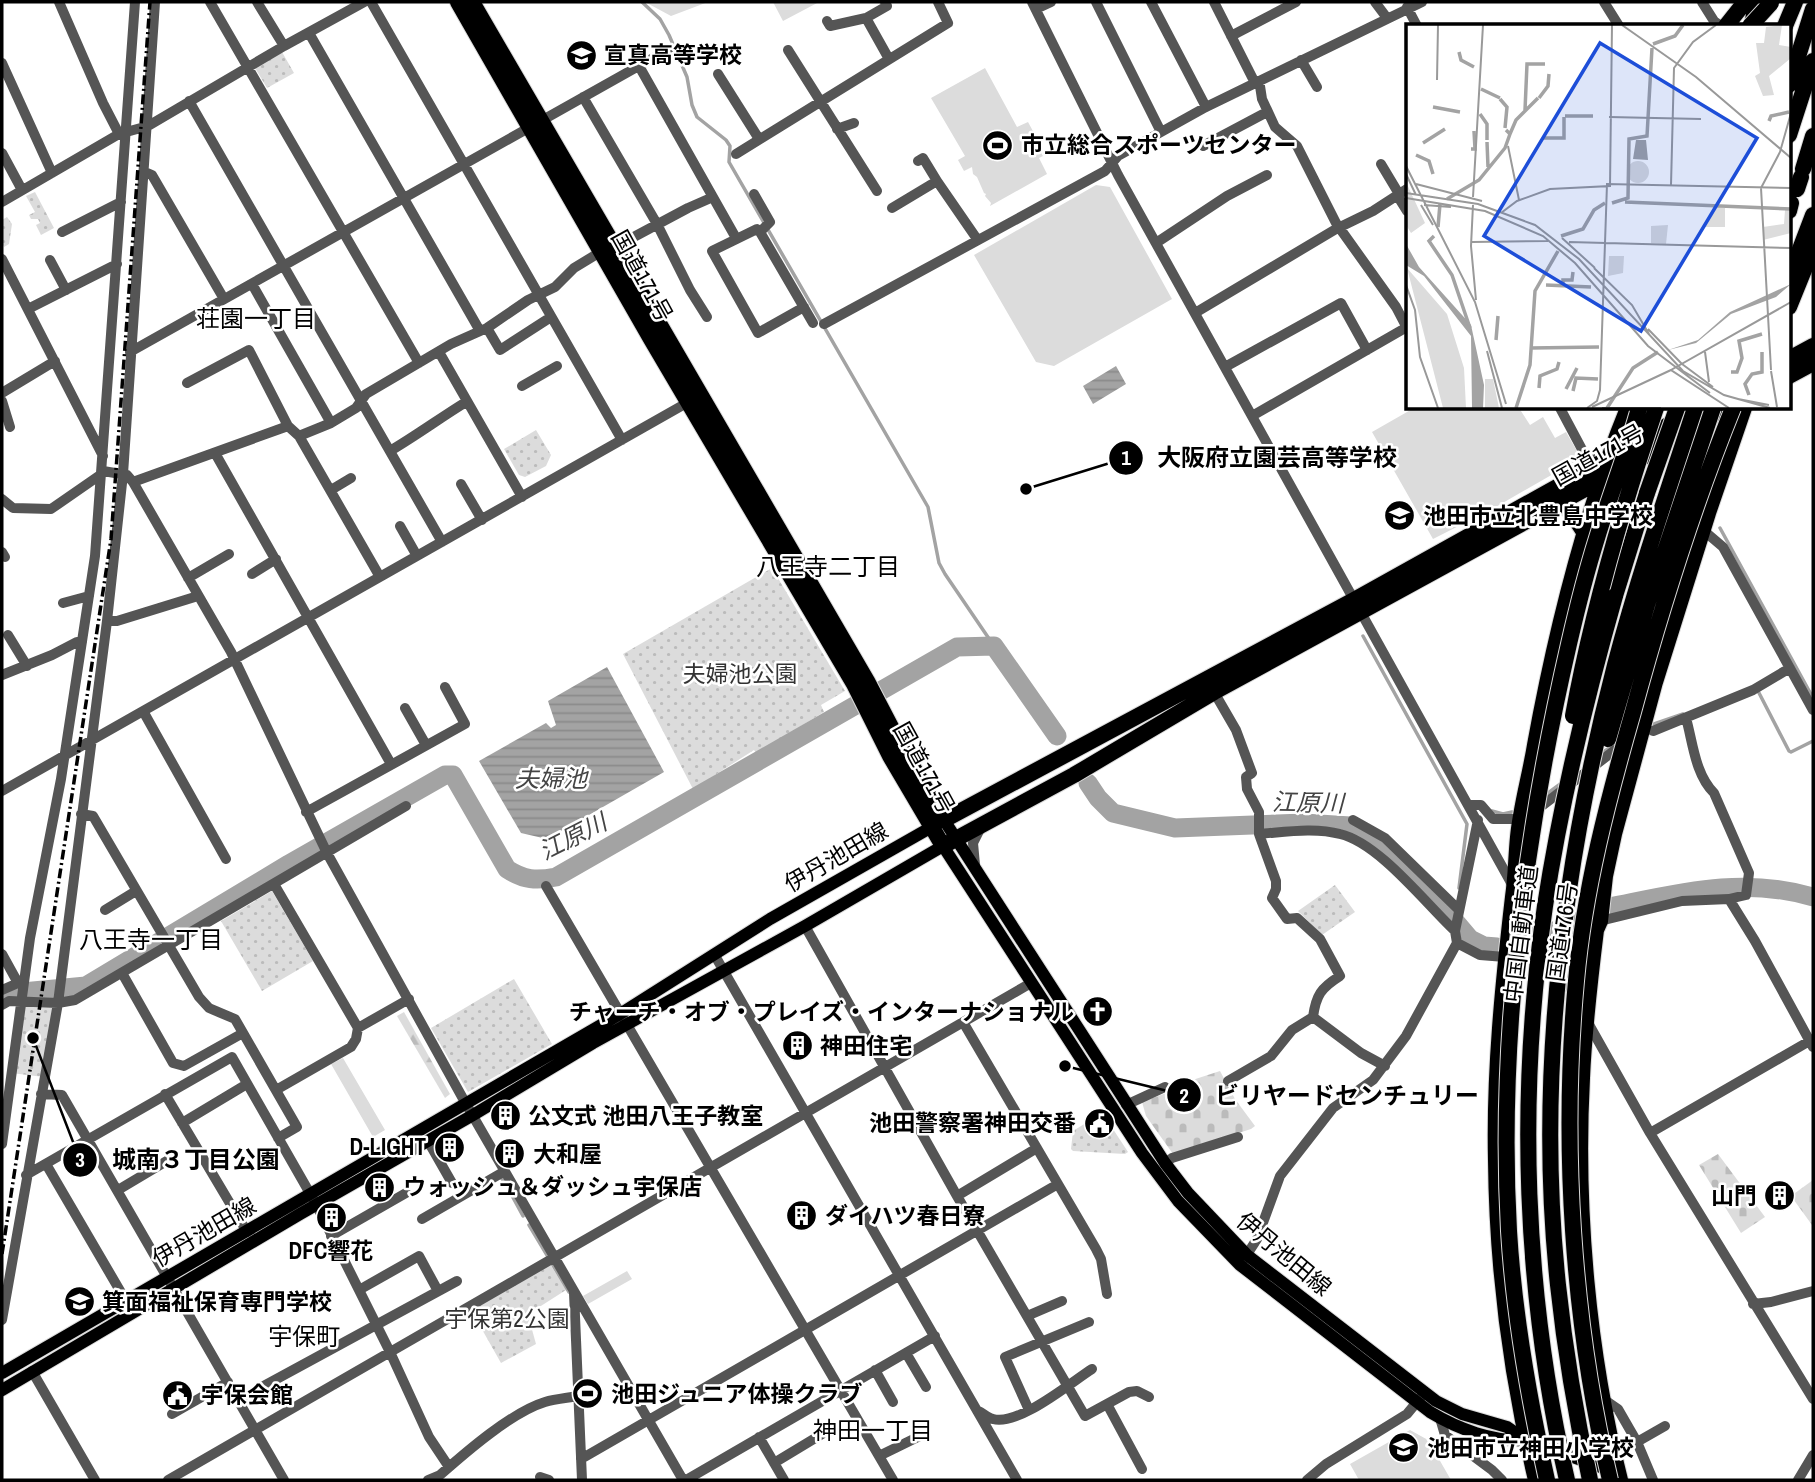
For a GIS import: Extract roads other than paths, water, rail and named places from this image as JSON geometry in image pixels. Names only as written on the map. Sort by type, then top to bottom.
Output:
[{"type":"highway","name":"国道171号","points":[[458,2],[536,124]]},
{"type":"highway","name":"国道171号","points":[[472,2],[536,124],[695,399],[854,684],[890,756],[949,843],[1074,775],[1357,605],[1694,410]]},
{"type":"highway","points":[[1786,24],[1795,2]]},
{"type":"highway","points":[[1790,82],[1813,9]]},
{"type":"highway","points":[[1720,24],[1753,11]]},
{"type":"highway","points":[[1790,132],[1813,61]]},
{"type":"highway","points":[[1801,178],[1813,136]]},
{"type":"highway","points":[[1790,315],[1801,277],[1813,215]]},
{"type":"highway","points":[[1790,304],[1813,248]]},
{"type":"highway","points":[[1790,358],[1813,346]]},
{"type":"highway","points":[[1790,375],[1813,363]]},
{"type":"highway","points":[[1615,442],[1622,410]]},
{"type":"highway","points":[[1536,1480],[1533,1443],[1506,1305],[1496,1160],[1496,1099],[1505,957],[1521,817],[1547,683],[1584,532],[1627,410]]},
{"type":"highway","name":"国道176号","points":[[1546,1480],[1533,1443],[1509,1233],[1507,1118],[1513,998],[1533,834],[1548,739],[1595,541],[1638,410]]},
{"type":"highway","points":[[1545,906],[1584,655],[1613,541],[1655,410]]},
{"type":"highway","name":"中国自動車道","points":[[1567,1480],[1545,1362],[1530,1223],[1531,1052],[1538,966],[1545,906],[1561,816],[1597,660],[1639,519],[1676,410]]},
{"type":"highway","name":"中国自動車道","points":[[1590,1480],[1567,1359],[1557,1283],[1553,1217],[1551,1077],[1559,967],[1580,820],[1615,665],[1664,500],[1697,410]]},
{"type":"highway","points":[[1566,910],[1610,732],[1647,605],[1712,410]]},
{"type":"highway","name":"国道171号","points":[[937,823],[1557,504],[1729,410]]},
{"type":"highway","name":"国道176号","points":[[1615,1479],[1602,1449],[1585,1350],[1574,1233],[1572,1085],[1576,980],[1603,826],[1625,739],[1690,522],[1732,410]]},
{"type":"highway","points":[[1615,1479],[1588,1286],[1583,1218],[1582,1077],[1596,930],[1600,921],[1612,844],[1637,742],[1743,410]]},
{"type":"highway","points":[[1557,504],[1572,512],[1584,532]]},
{"type":"main road","name":"伊丹池田線","points":[[2,1390],[247,1232],[428,1141],[473,1115],[623,1019],[714,954],[937,823]]},
{"type":"main road","name":"伊丹池田線","points":[[949,843],[1031,983],[1142,1153],[1170,1191],[1206,1232],[1421,1397],[1440,1418],[1456,1426],[1506,1441],[1533,1443]]},
{"type":"main road","name":"伊丹池田線","points":[[949,843],[976,868],[1165,1163],[1244,1260]]},
{"type":"main road","name":"伊丹池田線","points":[[2,1374],[126,1301],[171,1283],[313,1200],[466,1104],[623,1019],[724,971],[949,843]]},
{"type":"main road","name":"伊丹池田線","points":[[1421,1397],[1478,1420],[1507,1427],[1533,1443],[1615,1479]]},
{"type":"street","points":[[60,2],[103,103],[122,133]]},
{"type":"street","points":[[2,1144],[21,984],[65,755],[105,472],[103,456],[121,202],[122,133],[135,2]]},
{"type":"street","points":[[2,1320],[58,1003],[107,621],[122,474],[155,2]]},
{"type":"street","points":[[210,2],[419,363]]},
{"type":"street","points":[[257,2],[284,46]]},
{"type":"street","points":[[2,202],[122,133],[148,126],[309,33],[347,6],[364,2]]},
{"type":"street","points":[[371,2],[551,317],[566,361],[622,440]]},
{"type":"street","points":[[827,21],[830,26],[866,18],[887,6],[885,2]]},
{"type":"street","points":[[736,153],[948,23],[937,2]]},
{"type":"street","points":[[1051,2],[1034,6],[1112,163],[1650,1133],[1811,1392]]},
{"type":"street","points":[[1096,2],[1161,132]]},
{"type":"street","points":[[1151,2],[1206,107]]},
{"type":"street","points":[[1214,2],[1260,86],[1262,99],[1275,127],[1297,146],[1336,223],[1396,307],[1406,326]]},
{"type":"street","points":[[1231,36],[1296,2]]},
{"type":"street","points":[[1375,2],[1387,18]]},
{"type":"street","points":[[804,307],[758,333],[712,251],[757,229],[804,307],[818,324],[1105,171],[1118,156],[1206,107],[1422,2]]},
{"type":"street","points":[[1605,2],[1618,24]]},
{"type":"street","points":[[1702,2],[1717,24]]},
{"type":"street","points":[[1407,7],[1416,24]]},
{"type":"street","points":[[866,18],[889,59]]},
{"type":"street","points":[[309,33],[404,198],[484,329],[500,350],[551,317]]},
{"type":"street","points":[[130,352],[669,49]]},
{"type":"street","points":[[788,50],[877,191]]},
{"type":"street","points":[[1301,60],[1317,87]]},
{"type":"street","points":[[2,63],[52,173]]},
{"type":"street","points":[[639,66],[736,238]]},
{"type":"street","points":[[718,74],[759,139]]},
{"type":"street","points":[[583,97],[657,224],[690,290],[708,317]]},
{"type":"street","points":[[189,101],[442,542]]},
{"type":"street","points":[[1203,146],[1267,112]]},
{"type":"street","points":[[837,128],[854,123]]},
{"type":"street","points":[[2,153],[22,190]]},
{"type":"street","points":[[918,161],[923,159],[977,239]]},
{"type":"street","points":[[1195,313],[1401,193],[1381,164]]},
{"type":"street","points":[[145,172],[152,175],[224,299]]},
{"type":"street","points":[[1156,243],[1227,196],[1267,175]]},
{"type":"street","points":[[892,208],[937,181]]},
{"type":"street","points":[[754,194],[770,222],[760,232]]},
{"type":"street","points":[[299,436],[331,423],[362,402],[366,394],[555,287],[574,268],[713,197]]},
{"type":"street","points":[[62,232],[121,202]]},
{"type":"street","points":[[2,259],[103,456]]},
{"type":"street","points":[[50,260],[66,290]]},
{"type":"street","points":[[28,309],[117,264]]},
{"type":"street","points":[[252,284],[331,423]]},
{"type":"street","points":[[1396,307],[1406,302]]},
{"type":"street","points":[[1225,367],[1341,303],[1367,350]]},
{"type":"street","points":[[1252,416],[1406,329]]},
{"type":"street","points":[[187,383],[249,350],[288,426],[299,436],[380,577]]},
{"type":"street","points":[[439,352],[522,497]]},
{"type":"street","points":[[2,393],[55,361]]},
{"type":"street","points":[[522,386],[566,361]]},
{"type":"street","points":[[2,791],[695,399]]},
{"type":"street","points":[[2,401],[10,427]]},
{"type":"street","points":[[390,451],[467,401]]},
{"type":"street","points":[[1561,410],[1585,455],[1590,455]]},
{"type":"street","points":[[133,482],[288,426]]},
{"type":"street","points":[[215,453],[391,764]]},
{"type":"street","points":[[2,499],[5,510],[51,509],[105,472],[127,475],[133,482],[234,660],[324,847],[466,1104],[684,1480],[935,1336]]},
{"type":"street","points":[[331,490],[351,478]]},
{"type":"street","points":[[461,484],[482,520]]},
{"type":"street","points":[[400,526],[417,556]]},
{"type":"street","points":[[1703,530],[1723,547],[1813,710]]},
{"type":"street","points":[[188,578],[229,554]]},
{"type":"street","points":[[252,574],[276,559]]},
{"type":"street","points":[[63,603],[89,596]]},
{"type":"street","points":[[107,621],[117,621],[198,596]]},
{"type":"street","points":[[8,635],[27,666]]},
{"type":"street","points":[[2,675],[82,642]]},
{"type":"street","points":[[1653,731],[1753,690],[1790,668]]},
{"type":"street","points":[[306,812],[465,724],[445,687]]},
{"type":"street","points":[[1214,692],[1236,730],[1237,739],[1252,773],[1246,776],[1247,789],[1259,812],[1259,834],[1276,881],[1272,898],[1287,919],[1297,918],[1320,940],[1340,976],[1324,986],[1315,1002],[1313,1017]]},
{"type":"street","points":[[405,708],[426,745]]},
{"type":"street","points":[[143,711],[226,859]]},
{"type":"street","points":[[1600,921],[1682,901],[1743,896],[1748,886],[1749,873],[1714,793],[1705,783],[1689,738],[1686,718]]},
{"type":"street","points":[[1543,805],[1615,750]]},
{"type":"street","points":[[1470,805],[1481,805],[1493,819],[1512,819]]},
{"type":"street","points":[[2,1005],[9,1001],[58,1003],[75,1000],[274,884],[324,847],[406,806]]},
{"type":"street","points":[[82,814],[93,816],[199,997],[209,1008],[235,1019],[297,1127],[278,1138]]},
{"type":"street","points":[[1353,820],[1385,838],[1459,913]]},
{"type":"street","points":[[1244,1260],[1257,1239],[1280,1176],[1333,1108],[1373,1080],[1406,1036],[1456,935],[1478,820]]},
{"type":"street","points":[[976,868],[972,855],[973,843],[986,823]]},
{"type":"street","points":[[1259,834],[1321,831],[1342,834],[1357,840],[1381,858],[1456,935],[1480,955],[1505,957]]},
{"type":"street","points":[[274,884],[358,1028],[351,1047],[276,1090]]},
{"type":"street","points":[[546,886],[893,1480]]},
{"type":"street","points":[[105,910],[136,891]]},
{"type":"street","points":[[1650,1133],[1812,1042],[1729,899]]},
{"type":"street","points":[[805,926],[1085,1416],[1137,1391],[1149,1397]]},
{"type":"street","points":[[2,954],[21,984]]},
{"type":"street","points":[[714,954],[1017,1480]]},
{"type":"street","points":[[121,973],[173,1063],[184,1066],[243,1033]]},
{"type":"street","points":[[169,1480],[187,1476],[255,1430],[1031,983]]},
{"type":"street","points":[[2,990],[21,984]]},
{"type":"street","points":[[358,1028],[409,999]]},
{"type":"street","points":[[1313,1017],[1361,1053],[1385,1066]]},
{"type":"street","points":[[1228,1081],[1271,1056],[1292,1030],[1313,1017]]},
{"type":"street","points":[[963,1022],[1101,1259],[1107,1294]]},
{"type":"street","points":[[26,1175],[232,1057],[313,1200],[390,1352],[429,1437],[449,1467]]},
{"type":"street","points":[[182,1124],[247,1084]]},
{"type":"street","points":[[1126,1105],[1165,1087]]},
{"type":"street","points":[[41,1094],[62,1095],[284,1480]]},
{"type":"street","points":[[164,1094],[247,1232]]},
{"type":"street","points":[[1165,1163],[1172,1158],[1238,1137]]},
{"type":"street","points":[[428,1141],[452,1183]]},
{"type":"street","points":[[957,1196],[1037,1148]]},
{"type":"street","points":[[46,1164],[126,1301]]},
{"type":"street","points":[[118,1190],[166,1165]]},
{"type":"street","points":[[422,1219],[505,1171]]},
{"type":"street","points":[[581,1460],[1058,1184]]},
{"type":"street","points":[[331,1236],[406,1193]]},
{"type":"street","points":[[359,1290],[419,1256],[438,1291]]},
{"type":"street","points":[[238,1400],[457,1281]]},
{"type":"street","points":[[573,1290],[582,1480]]},
{"type":"street","points":[[1754,1304],[1813,1291]]},
{"type":"street","points":[[1027,1316],[1062,1301]]},
{"type":"street","points":[[1029,1410],[1004,1357],[1089,1322]]},
{"type":"street","points":[[906,1353],[926,1387]]},
{"type":"street","points":[[978,1411],[993,1419],[1009,1419],[1029,1410],[1093,1369]]},
{"type":"street","points":[[875,1370],[893,1402]]},
{"type":"street","points":[[33,1371],[95,1480]]},
{"type":"street","points":[[172,1414],[228,1382]]},
{"type":"street","points":[[428,1480],[527,1410],[545,1402],[578,1396]]},
{"type":"street","points":[[1307,1480],[1326,1464],[1407,1414],[1421,1397]]},
{"type":"street","points":[[1602,1398],[1618,1409],[1637,1442],[1653,1480]]},
{"type":"street","points":[[1107,1404],[1142,1469]]},
{"type":"street","points":[[1440,1418],[1445,1435],[1502,1480]]},
{"type":"street","points":[[1637,1442],[1665,1426]]},
{"type":"street","points":[[878,1456],[926,1433]]},
{"type":"street","points":[[774,1463],[822,1434]]},
{"type":"street","points":[[759,1437],[784,1480]]},
{"type":"street","points":[[1798,1480],[1813,1455]]},
{"type":"water","points":[[1116,366],[1126,384],[1093,404],[1083,386]]},
{"type":"water","name":"夫婦池","points":[[607,667],[664,772],[547,839],[521,833],[479,761],[546,723],[551,728],[556,725],[548,701]]},
{"type":"waterway","points":[[642,2],[660,19],[669,35],[687,77],[697,117],[730,146],[729,162],[928,507],[939,563],[994,646]]},
{"type":"waterway","points":[[1720,528],[1813,698]]},
{"type":"waterway","points":[[1363,636],[1467,824],[1459,888]]},
{"type":"waterway","name":"江原川","points":[[2,998],[12,993],[86,986],[289,864],[445,775],[453,775],[507,869],[530,879],[556,877],[957,647],[994,646],[1057,736]]},
{"type":"waterway","points":[[1758,691],[1789,751],[1813,741]]},
{"type":"waterway","points":[[1654,724],[1683,714]]},
{"type":"waterway","points":[[1600,754],[1617,743]]},
{"type":"waterway","points":[[1544,796],[1563,782]]},
{"type":"waterway","name":"江原川","points":[[1088,783],[1113,813],[1175,828],[1304,823],[1350,826],[1376,840],[1470,939],[1484,946],[1497,947]]},
{"type":"waterway","points":[[1492,811],[1503,814],[1512,812]]},
{"type":"waterway","name":"江原川","points":[[1610,907],[1686,892],[1736,887],[1787,891],[1813,897]]},
{"type":"waterway","name":"江原川","points":[[1513,943],[1557,930],[1596,914]]},
{"type":"waterway","points":[[502,1179],[506,1186]]},
{"type":"waterway","points":[[510,1192],[523,1216]]},
{"type":"waterway","points":[[529,1225],[569,1292]]},
{"type":"railway","points":[[2,1254],[111,539],[150,2]]},
{"type":"place","name":"宣真高等学校","points":[[581,55]]},
{"type":"place","name":"市立総合スポーツセンター","points":[[998,145]]},
{"type":"place","name":"大阪府立園芸高等学校","points":[[1026,489]]},
{"type":"place","name":"池田市立北豊島中学校","points":[[1400,516]]},
{"type":"place","name":"チャーチ・オブ・プレイズ・インターナショナル","points":[[1097,1012]]},
{"type":"place","name":"城南３丁目公園","points":[[33,1038]]},
{"type":"place","name":"神田住宅","points":[[797,1046]]},
{"type":"place","name":"ビリヤードセンチュリー","points":[[1065,1066]]},
{"type":"place","name":"公文式 池田八王子教室","points":[[505,1116]]},
{"type":"place","name":"池田警察署神田交番","points":[[1099,1123]]},
{"type":"place","name":"D-LIGHT","points":[[449,1147]]},
{"type":"place","name":"大和屋","points":[[510,1154]]},
{"type":"place","name":"ウォッシュ＆ダッシュ宇保店","points":[[380,1187]]},
{"type":"place","name":"山門","points":[[1780,1196]]},
{"type":"place","name":"ダイハツ春日寮","points":[[802,1216]]},
{"type":"place","name":"DFC響花","points":[[331,1217]]},
{"type":"place","name":"箕面福祉保育専門学校","points":[[79,1302]]},
{"type":"place","name":"池田ジュニア体操クラブ","points":[[588,1394]]},
{"type":"place","name":"宇保会館","points":[[178,1395]]},
{"type":"place","name":"池田市立神田小学校","points":[[1404,1448]]},
{"type":"district","name":"荘園一丁目","points":[[256,319]]},
{"type":"district","name":"八王寺二丁目","points":[[828,567]]},
{"type":"district","name":"八王寺一丁目","points":[[151,940]]},
{"type":"district","name":"宇保町","points":[[304,1337]]},
{"type":"district","name":"神田一丁目","points":[[873,1431]]},
{"type":"park label","name":"夫婦池公園","points":[[740,674]]},
{"type":"park label","name":"宇保第2公園","points":[[507,1319]]}]
